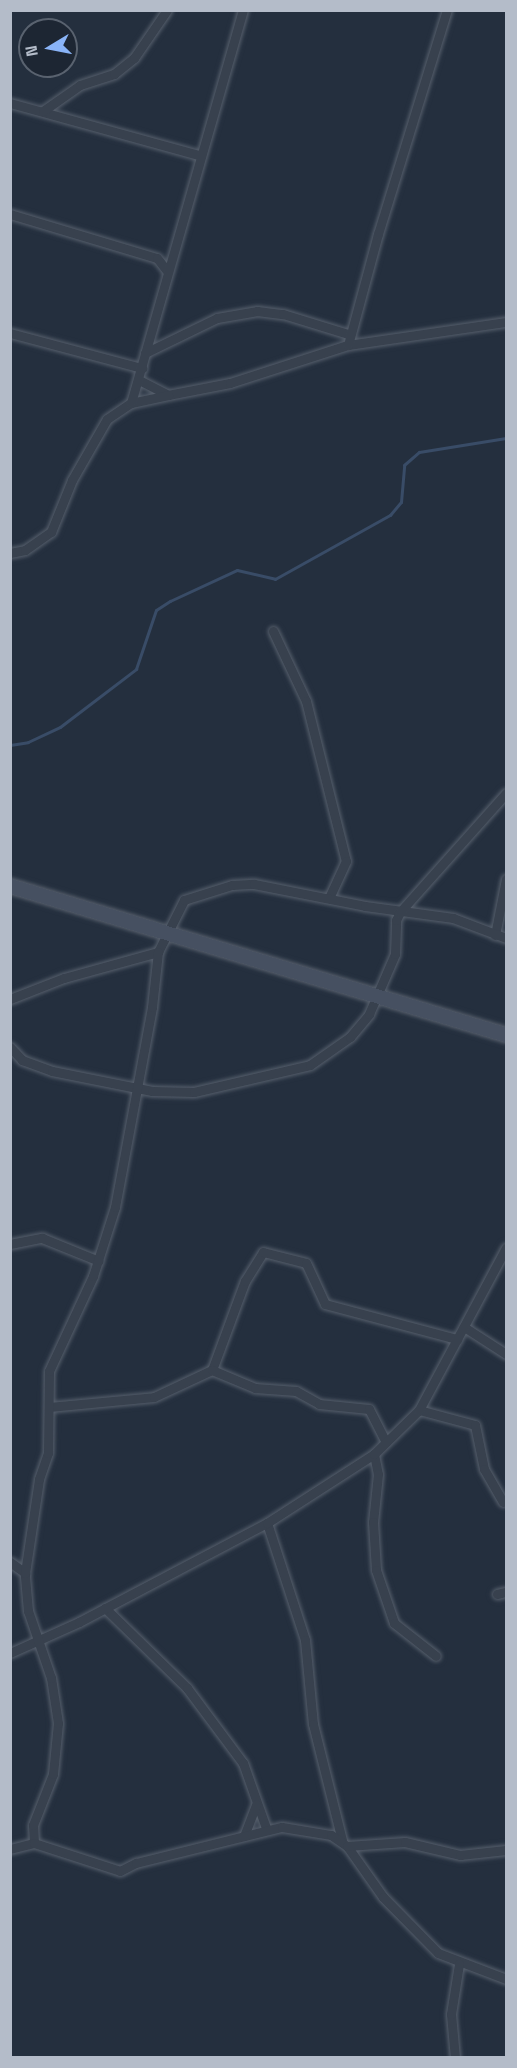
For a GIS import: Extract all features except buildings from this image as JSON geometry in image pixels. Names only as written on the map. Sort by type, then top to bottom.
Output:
[{"type":"main road","points":[[10,886],[378,994],[507,1035]]},
{"type":"street","points":[[43,111],[81,85],[114,74],[134,58],[167,10]]},
{"type":"street","points":[[131,403],[199,155],[243,10]]},
{"type":"street","points":[[348,345],[348,334],[447,10]]},
{"type":"street","points":[[10,103],[199,155]]},
{"type":"street","points":[[10,214],[157,258],[167,271]]},
{"type":"street","points":[[157,258],[173,248]]},
{"type":"street","points":[[145,353],[217,318],[257,311],[283,314],[348,334]]},
{"type":"street","points":[[10,553],[25,550],[51,532],[72,480],[107,419],[131,403],[230,383],[348,345],[507,322]]},
{"type":"street","points":[[10,333],[142,368]]},
{"type":"street","points":[[139,380],[168,394]]},
{"type":"street","points":[[273,631],[306,701],[346,861],[329,898]]},
{"type":"street","points":[[10,1047],[22,1060],[136,1090],[194,1092],[253,1076],[301,1069],[324,1058],[350,1037],[378,994],[395,954],[396,920],[400,912],[507,793]]},
{"type":"street","points":[[495,935],[507,879]]},
{"type":"street","points":[[34,1843],[33,1825],[53,1774],[58,1723],[39,1638],[28,1611],[25,1573],[39,1479],[48,1453],[51,1361],[99,1261],[116,1207],[152,1007],[158,952],[166,931],[184,900],[212,889],[254,884],[400,912],[453,918],[507,938]]},
{"type":"street","points":[[10,999],[64,978],[158,952]]},
{"type":"street","points":[[10,1244],[42,1238],[99,1261]]},
{"type":"street","points":[[10,1653],[105,1608],[267,1523],[374,1454],[419,1410],[457,1339],[504,1262],[507,1248]]},
{"type":"street","points":[[49,1407],[154,1397],[212,1370],[245,1281],[263,1252],[306,1263],[325,1304],[457,1339]]},
{"type":"street","points":[[464,1327],[507,1353]]},
{"type":"street","points":[[212,1370],[255,1388],[296,1391],[320,1404],[369,1409],[386,1442]]},
{"type":"street","points":[[419,1410],[475,1425],[484,1469],[503,1502]]},
{"type":"street","points":[[374,1454],[378,1480],[373,1522],[376,1570],[394,1623],[436,1656]]},
{"type":"street","points":[[267,1523],[305,1641],[313,1724],[344,1843],[383,1897],[432,1948],[459,1964],[507,1979]]},
{"type":"street","points":[[10,1562],[25,1573]]},
{"type":"street","points":[[105,1608],[187,1688],[243,1763],[266,1828]]},
{"type":"street","points":[[244,1836],[256,1804]]},
{"type":"street","points":[[10,1849],[34,1843],[120,1871],[136,1863],[244,1836],[266,1828],[315,1830],[344,1843],[405,1842],[460,1855],[507,1850]]},
{"type":"street","points":[[455,2058],[452,2014],[459,1964]]},
{"type":"waterway","points":[[10,745],[28,742],[60,727],[136,669],[156,610],[170,601],[237,570],[275,579],[390,515],[401,502],[404,465],[419,452],[506,438]]}]
